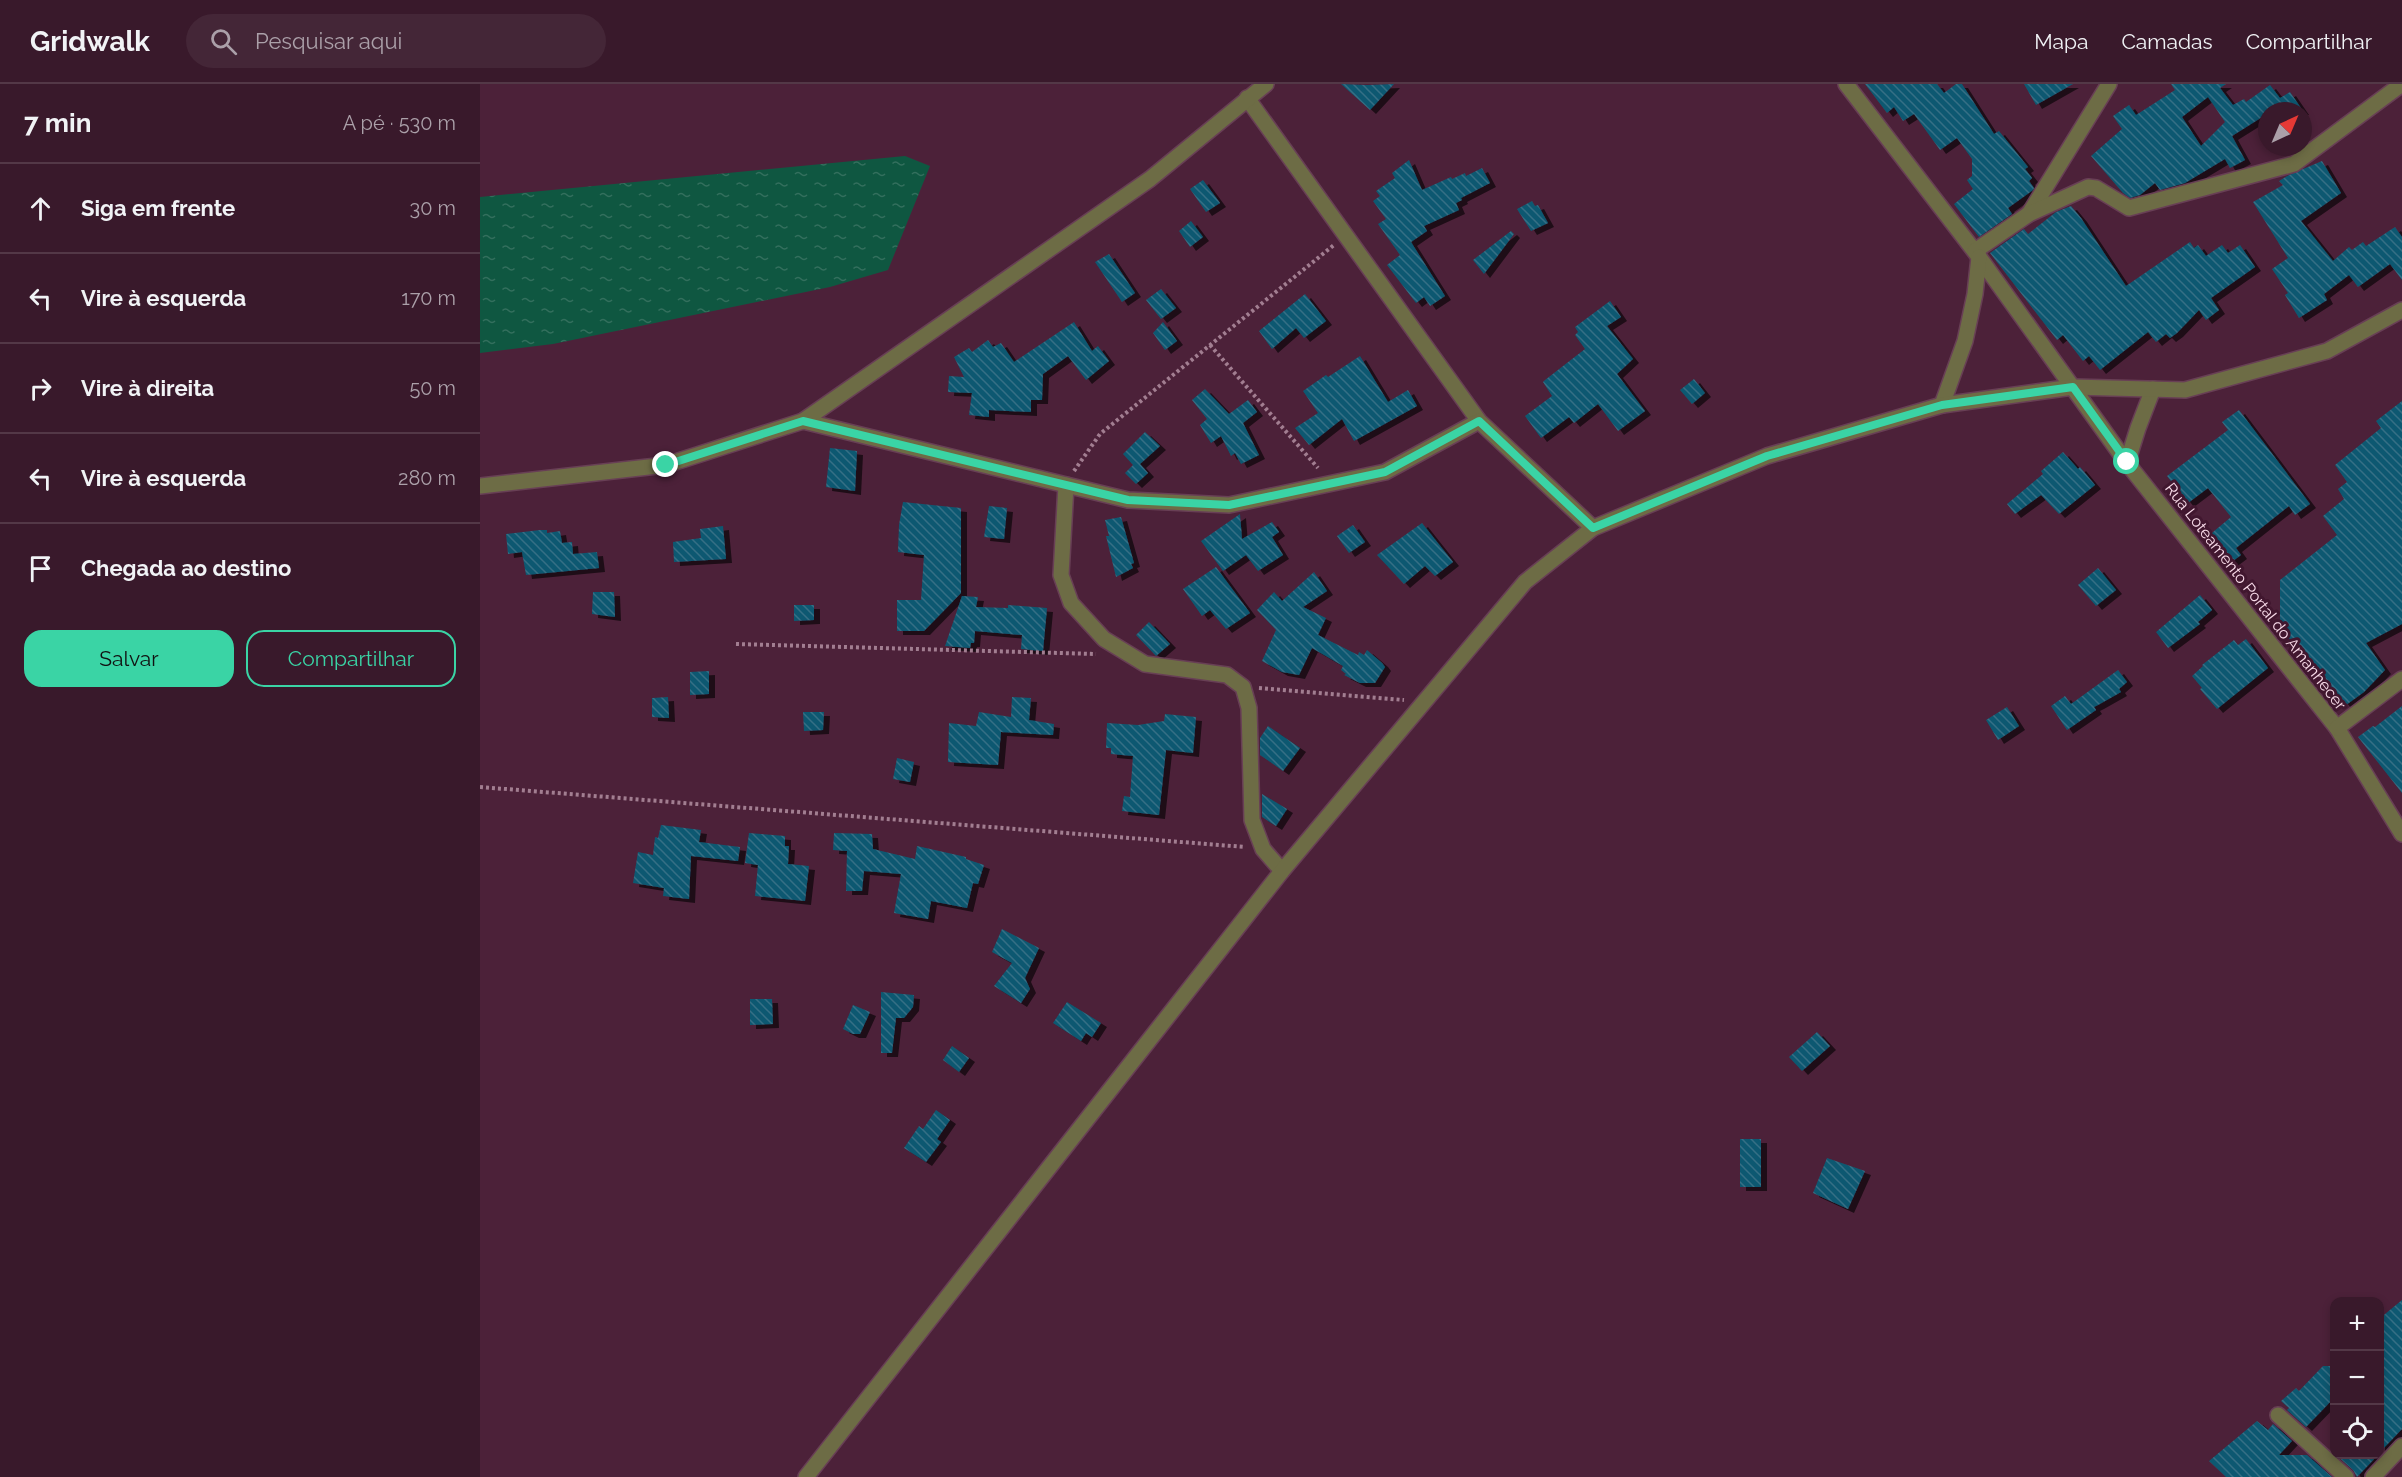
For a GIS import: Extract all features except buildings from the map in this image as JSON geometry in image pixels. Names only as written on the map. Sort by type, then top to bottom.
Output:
[{"type":"street","points":[[480,486],[666,465],[803,421],[1150,179],[1266,84]]},
{"type":"street","name":"Rua Loteamento Portal do Amanhecer","points":[[1846,84],[1977,254],[2127,462],[2337,728],[2402,834]]},
{"type":"street","points":[[2029,214],[2109,84]]},
{"type":"street","points":[[1942,405],[1965,341],[1975,294],[1977,254],[2029,214],[2088,187],[2096,188],[2129,208],[2294,164],[2402,84]]},
{"type":"street","points":[[1247,98],[1479,421],[1593,528]]},
{"type":"street","points":[[806,1477],[1282,871],[1525,582],[1593,528],[1767,456],[1942,405],[2073,387],[2185,390],[2327,351],[2402,310]]},
{"type":"street","points":[[2127,462],[2153,389]]},
{"type":"street","points":[[803,421],[1128,500],[1229,505],[1385,472],[1479,421]]},
{"type":"street","points":[[1066,485],[1061,575],[1071,603],[1104,639],[1145,664],[1227,675],[1243,687],[1249,708],[1252,820],[1263,849],[1282,871]]},
{"type":"street","points":[[2337,728],[2402,679]]},
{"type":"street","points":[[2278,1415],[2346,1477]]},
{"type":"street","points":[[2373,1477],[2402,1446]]},
{"type":"path","points":[[1066,485],[1100,434],[1346,235]]},
{"type":"path","points":[[1210,345],[1331,483]]},
{"type":"path","points":[[736,644],[1130,655]]},
{"type":"path","points":[[1243,687],[1424,701]]},
{"type":"path","points":[[480,787],[1263,849]]},
{"type":"water","points":[[905,156],[930,166],[888,270],[830,287],[553,344],[480,353],[480,197]]},
{"type":"route","points":[[666,465],[803,421],[1128,500],[1229,505],[1385,472],[1479,421],[1593,528],[1767,456],[1942,405],[2073,387],[2127,462]]}]
